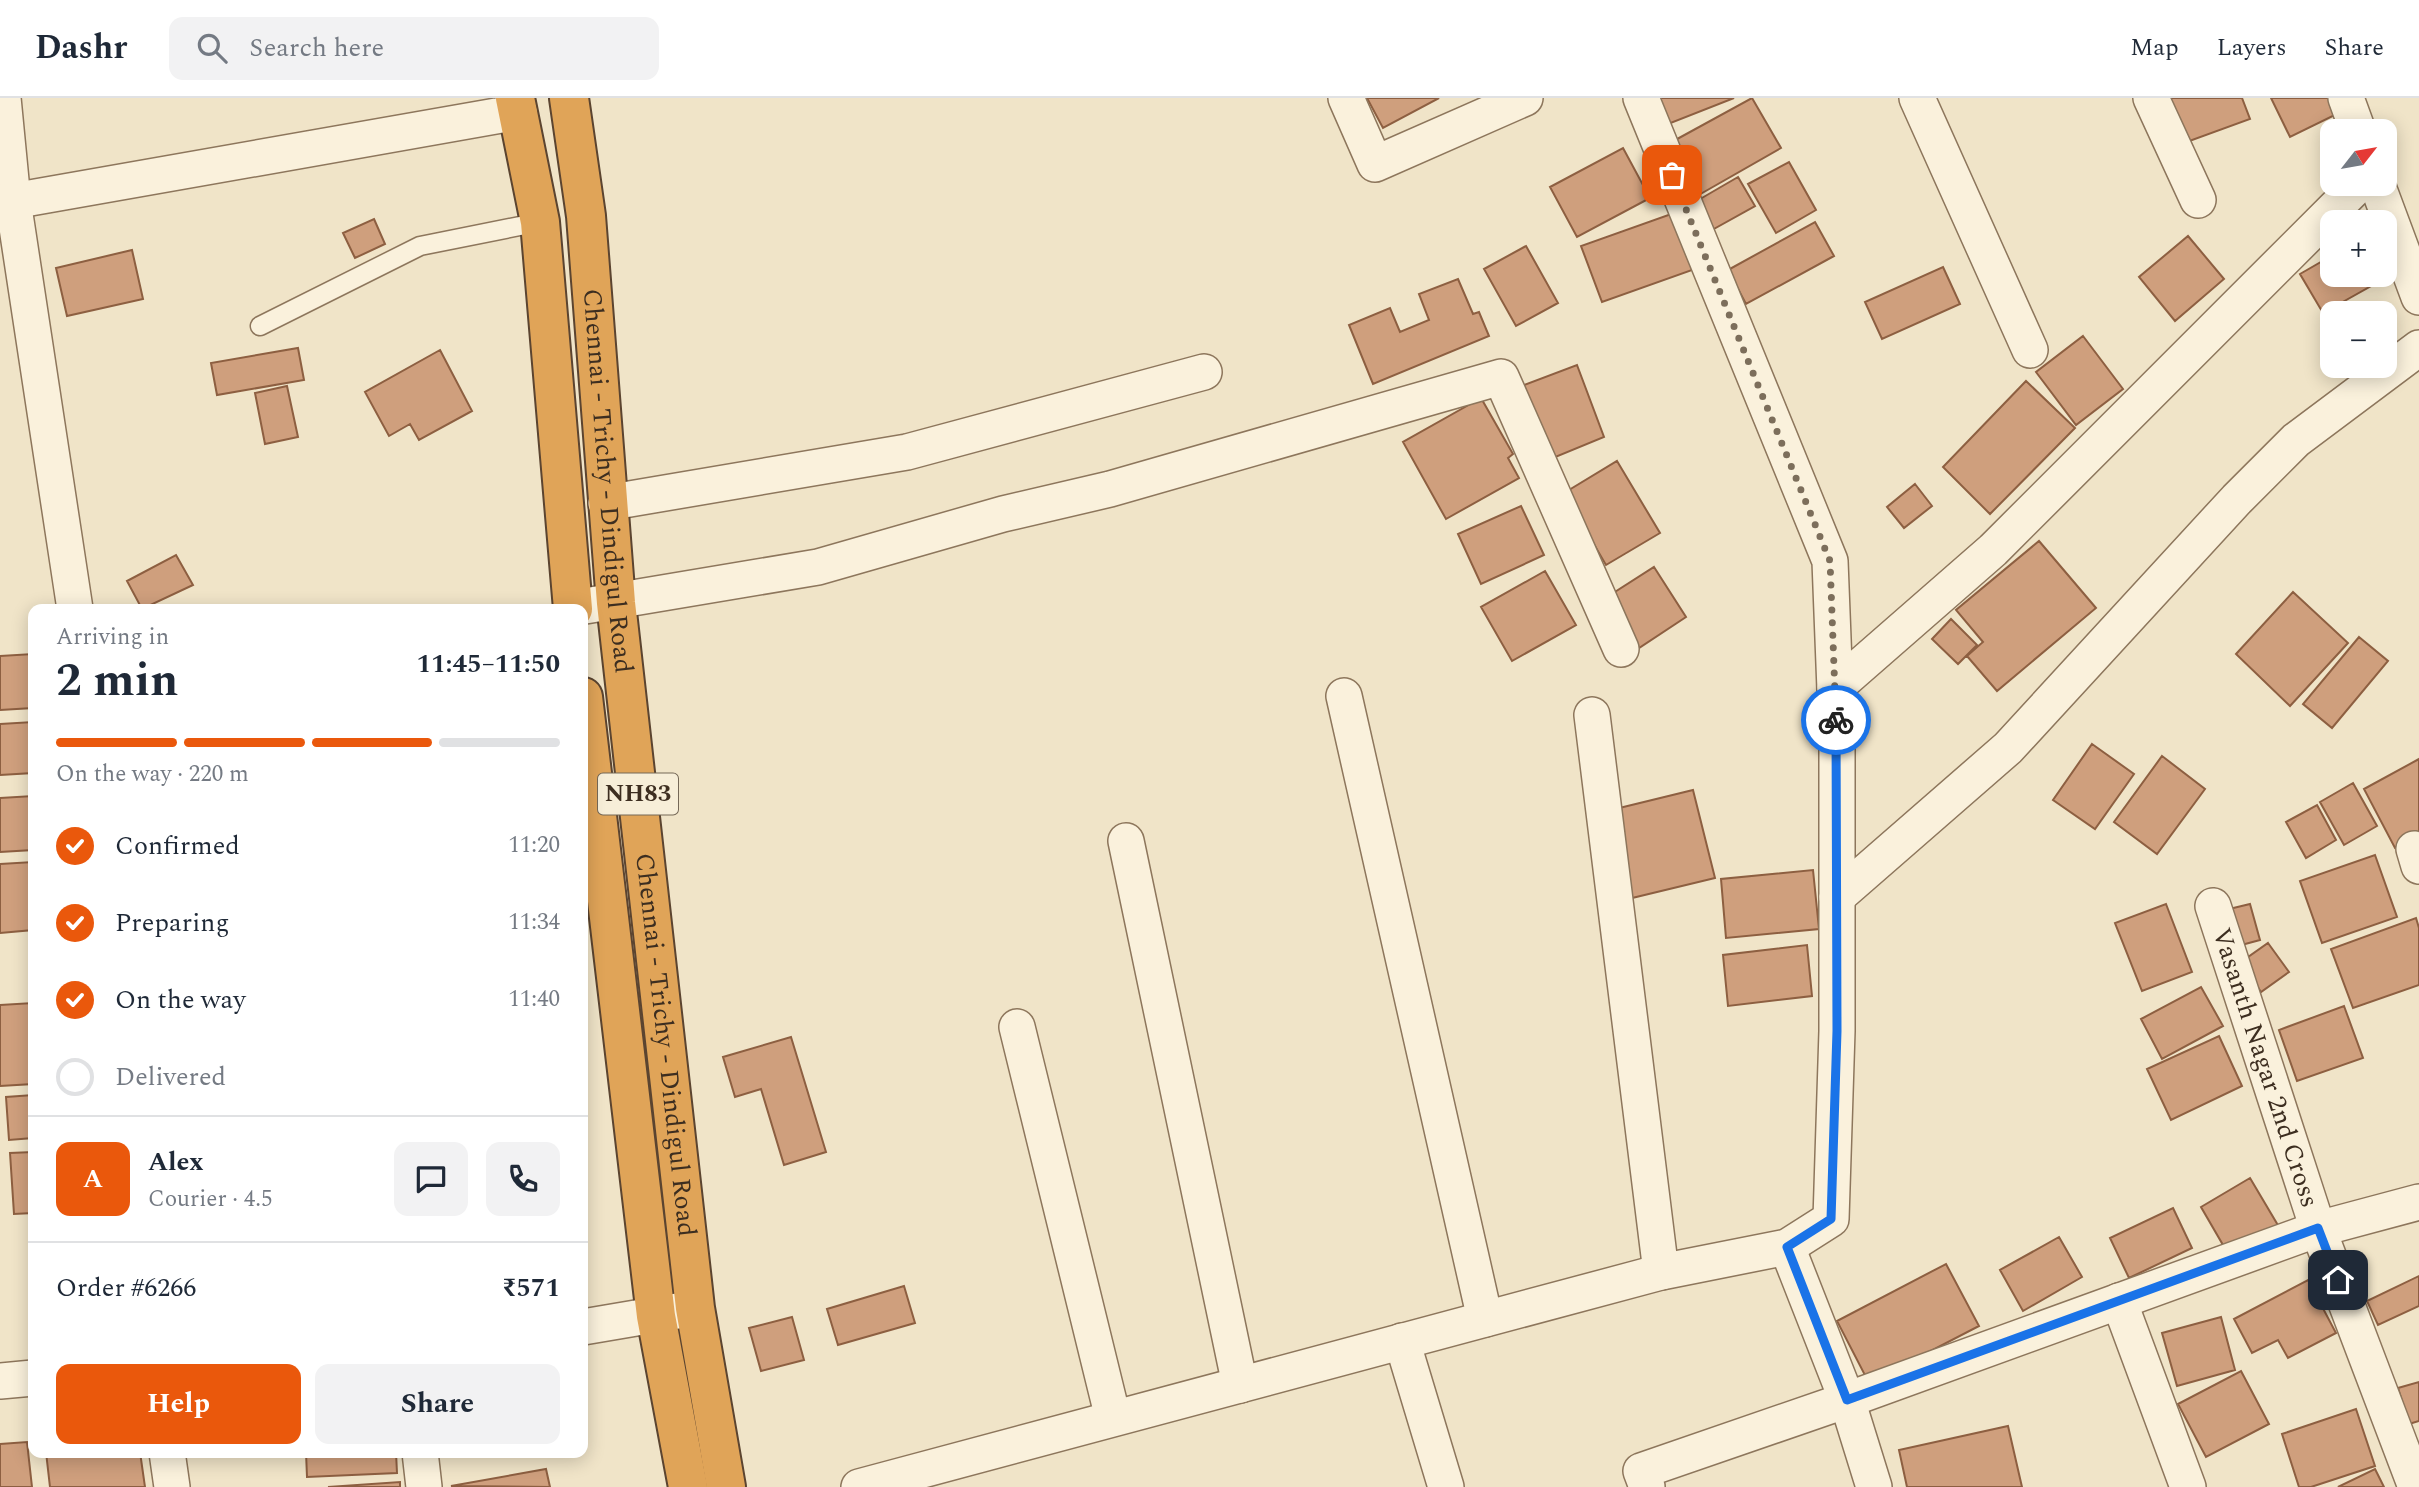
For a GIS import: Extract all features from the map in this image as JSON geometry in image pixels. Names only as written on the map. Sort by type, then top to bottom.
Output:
[{"type":"highway","name":"Chennai - Trichy - Dindigul Road","points":[[569,98],[586,216],[616,603],[695,1308],[726,1487]]},
{"type":"highway","name":"Chennai - Trichy - Dindigul Road","points":[[517,105],[540,222],[573,604]]},
{"type":"highway","name":"Chennai - Trichy - Dindigul Road","points":[[588,785],[656,1316],[688,1487]]},
{"type":"street","points":[[3,98],[6,201],[74,604]]},
{"type":"street","points":[[1346,98],[1375,164],[1525,98]]},
{"type":"street","points":[[859,1487],[1661,1272],[1787,1247],[1831,1219],[1837,742],[1830,561],[1641,98]]},
{"type":"street","points":[[1917,98],[2030,350]]},
{"type":"street","points":[[2151,98],[2198,200]]},
{"type":"street","points":[[2346,98],[2354,119]]},
{"type":"street","points":[[6,201],[517,105]]},
{"type":"street","points":[[1835,688],[1993,550],[2347,196]]},
{"type":"street","points":[[2381,196],[2419,297]]},
{"type":"street","points":[[1837,898],[2008,748],[2185,555],[2296,440],[2419,348]]},
{"type":"street","points":[[607,503],[907,452],[1204,372]]},
{"type":"street","points":[[588,606],[818,567],[1003,514],[1110,489],[1501,377],[1621,649]]},
{"type":"street","points":[[1344,696],[1485,1319]]},
{"type":"street","points":[[1592,715],[1661,1272]]},
{"type":"street","points":[[1126,841],[1240,1385]]},
{"type":"street","name":"Vasanth Nagar 2nd Cross","points":[[2213,906],[2318,1228],[2416,1487]]},
{"type":"street","points":[[1017,1027],[1113,1418]]},
{"type":"street","points":[[1647,1487],[1642,1471],[1847,1400],[2318,1228],[2419,1202]]},
{"type":"street","points":[[1787,1247],[1847,1400],[1874,1487]]},
{"type":"street","points":[[2119,1301],[2188,1487]]},
{"type":"street","points":[[588,1326],[695,1308]]},
{"type":"street","points":[[1402,1341],[1446,1487]]},
{"type":"street","points":[[0,1381],[28,1378]]},
{"type":"street","points":[[168,1458],[172,1487]]},
{"type":"street","points":[[421,1458],[424,1487]]},
{"type":"lane","points":[[260,326],[420,246],[540,222]]},
{"type":"building","points":[[1367,98],[1439,98],[1383,128]]},
{"type":"building","points":[[1652,98],[1734,98],[1663,126]]},
{"type":"building","points":[[1752,98],[1781,148],[1697,196],[1668,144]]},
{"type":"building","points":[[2168,98],[2242,98],[2250,119],[2184,143]]},
{"type":"building","points":[[2271,98],[2339,98],[2345,110],[2327,119],[2320,119],[2320,122],[2290,137]]},
{"type":"building","points":[[1623,148],[1650,198],[1577,237],[1550,187]]},
{"type":"building","points":[[1789,162],[1816,210],[1776,233],[1748,184]]},
{"type":"building","points":[[1738,177],[1755,206],[1712,230],[1695,202]]},
{"type":"building","points":[[1674,213],[1695,269],[1602,302],[1581,246]]},
{"type":"building","points":[[374,219],[385,244],[355,258],[343,233]]},
{"type":"building","points":[[1815,222],[1834,256],[1746,304],[1728,270]]},
{"type":"building","points":[[2188,236],[2224,279],[2175,321],[2139,277]]},
{"type":"building","points":[[1526,246],[1558,303],[1516,326],[1484,269]]},
{"type":"building","points":[[132,250],[143,299],[67,316],[56,268]]},
{"type":"building","points":[[2320,262],[2320,287],[2369,287],[2344,301],[2320,301],[2320,308],[2300,274]]},
{"type":"building","points":[[1943,267],[1960,304],[1882,339],[1865,302]]},
{"type":"building","points":[[1458,279],[1473,314],[1479,312],[1489,336],[1373,384],[1349,325],[1390,308],[1400,332],[1429,320],[1419,294]]},
{"type":"building","points":[[2083,336],[2123,389],[2076,425],[2036,372]]},
{"type":"building","points":[[298,348],[304,380],[217,395],[211,363]]},
{"type":"building","points":[[440,350],[472,411],[419,440],[410,424],[389,436],[365,392]]},
{"type":"building","points":[[1577,365],[1604,437],[1553,458],[1524,385]]},
{"type":"building","points":[[2026,381],[2075,428],[1990,514],[1943,467]]},
{"type":"building","points":[[287,386],[298,437],[265,444],[255,393]]},
{"type":"building","points":[[1481,398],[1513,454],[1508,458],[1519,478],[1446,519],[1403,442]]},
{"type":"building","points":[[1617,461],[1660,533],[1606,565],[1564,493]]},
{"type":"building","points":[[1915,484],[1932,506],[1904,528],[1887,507]]},
{"type":"building","points":[[1521,506],[1544,555],[1481,584],[1458,534]]},
{"type":"building","points":[[2039,541],[2096,608],[1997,691],[1967,656],[1983,642],[1956,610]]},
{"type":"building","points":[[176,555],[193,585],[153,604],[139,604],[127,581]]},
{"type":"building","points":[[1654,567],[1686,617],[1639,648],[1607,597]]},
{"type":"building","points":[[1545,571],[1576,625],[1512,661],[1481,607]]},
{"type":"building","points":[[2293,592],[2348,643],[2290,706],[2236,654]]},
{"type":"building","points":[[1951,619],[1977,645],[1958,664],[1932,639]]},
{"type":"building","points":[[2359,637],[2388,661],[2332,728],[2303,704]]},
{"type":"building","points":[[28,654],[28,708],[0,710],[0,656]]},
{"type":"building","points":[[28,722],[28,773],[0,775],[0,724]]},
{"type":"building","points":[[2092,744],[2134,774],[2095,829],[2053,800]]},
{"type":"building","points":[[2162,756],[2205,789],[2157,854],[2114,822]]},
{"type":"building","points":[[2419,759],[2419,835],[2395,848],[2364,789]]},
{"type":"building","points":[[2353,783],[2377,826],[2344,845],[2320,802]]},
{"type":"building","points":[[1693,790],[1715,878],[1628,899],[1607,811]]},
{"type":"building","points":[[28,796],[28,850],[0,852],[0,798]]},
{"type":"building","points":[[2317,805],[2336,840],[2306,858],[2286,822]]},
{"type":"building","points":[[2375,855],[2397,917],[2322,943],[2300,881]]},
{"type":"building","points":[[28,862],[28,930],[0,933],[0,864]]},
{"type":"building","points":[[1813,870],[1819,929],[1726,938],[1721,879]]},
{"type":"building","points":[[2166,904],[2192,972],[2142,991],[2115,923]]},
{"type":"building","points":[[2250,904],[2260,940],[2234,947],[2225,910]]},
{"type":"building","points":[[2416,918],[2419,928],[2419,985],[2353,1008],[2331,949]]},
{"type":"building","points":[[2268,943],[2289,972],[2261,992],[2241,962]]},
{"type":"building","points":[[1807,945],[1812,996],[1728,1006],[1723,955]]},
{"type":"building","points":[[2201,987],[2223,1026],[2162,1059],[2141,1019]]},
{"type":"building","points":[[28,1003],[28,1084],[0,1086],[0,1005]]},
{"type":"building","points":[[2344,1006],[2363,1058],[2297,1081],[2279,1030]]},
{"type":"building","points":[[2219,1036],[2242,1086],[2171,1120],[2147,1069]]},
{"type":"building","points":[[791,1037],[826,1152],[784,1165],[761,1089],[735,1097],[723,1057]]},
{"type":"building","points":[[28,1095],[28,1138],[9,1140],[6,1097]]},
{"type":"building","points":[[28,1152],[28,1213],[14,1214],[10,1153]]},
{"type":"building","points":[[2250,1178],[2279,1227],[2230,1257],[2201,1207]]},
{"type":"building","points":[[2173,1208],[2192,1248],[2129,1278],[2110,1238]]},
{"type":"building","points":[[2059,1237],[2082,1277],[2023,1311],[2000,1270]]},
{"type":"building","points":[[1946,1264],[1979,1326],[1869,1383],[1837,1321]]},
{"type":"building","points":[[2419,1276],[2419,1306],[2378,1325],[2367,1301]]},
{"type":"building","points":[[2308,1280],[2336,1333],[2288,1358],[2278,1340],[2252,1353],[2234,1319]]},
{"type":"building","points":[[904,1286],[915,1323],[838,1345],[827,1309]]},
{"type":"building","points":[[792,1317],[804,1360],[761,1371],[749,1328]]},
{"type":"building","points":[[2221,1317],[2235,1370],[2177,1386],[2162,1333]]},
{"type":"building","points":[[2241,1371],[2269,1424],[2206,1457],[2178,1404]]},
{"type":"building","points":[[2419,1382],[2419,1421],[2409,1424],[2398,1388]]},
{"type":"building","points":[[2356,1409],[2375,1466],[2311,1487],[2299,1487],[2282,1434]]},
{"type":"building","points":[[2008,1426],[2022,1487],[1907,1487],[1899,1450]]},
{"type":"building","points":[[27,1442],[32,1487],[0,1487],[0,1444]]},
{"type":"building","points":[[47,1458],[141,1458],[145,1487],[50,1487]]},
{"type":"building","points":[[306,1458],[396,1458],[397,1473],[307,1477]]},
{"type":"building","points":[[546,1469],[550,1487],[451,1486]]},
{"type":"building","points":[[2375,1469],[2384,1487],[2338,1487]]},
{"type":"building","points":[[400,1482],[400,1487],[328,1487]]},
{"type":"way so far","points":[[1672,175],[1830,561],[1836,720]]},
{"type":"route","points":[[1836,720],[1837,1031],[1831,1219],[1787,1247],[1847,1400],[2318,1228],[2338,1280]]}]
